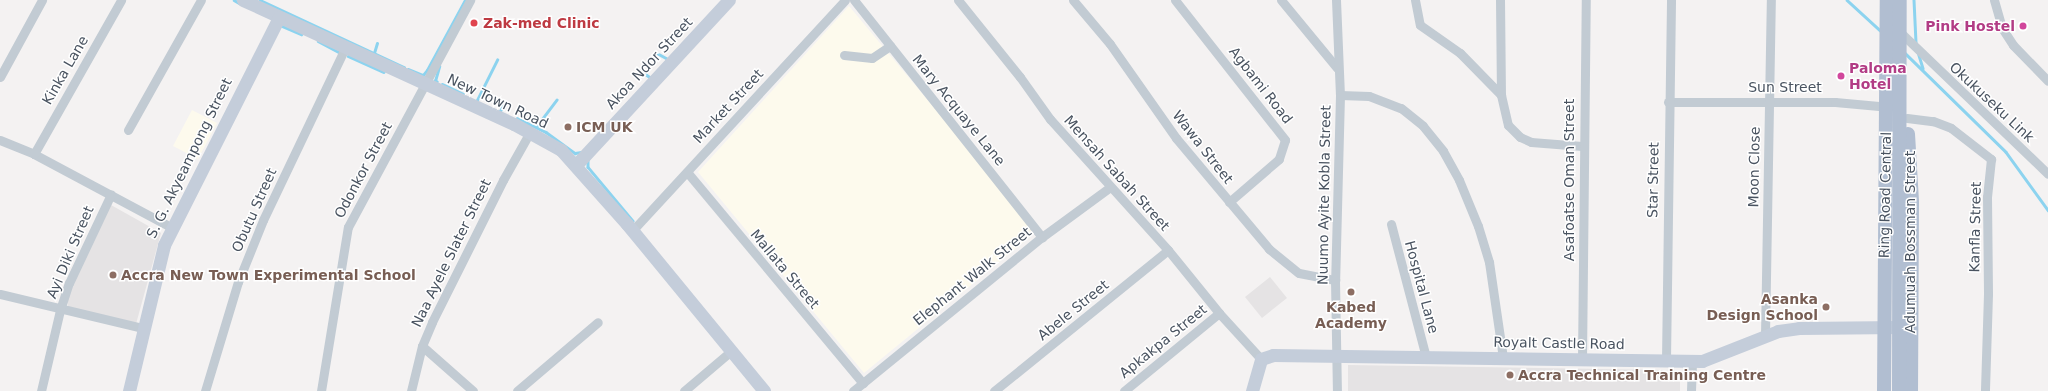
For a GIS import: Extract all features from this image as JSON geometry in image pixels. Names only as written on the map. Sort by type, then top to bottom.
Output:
[{"type":"main road","name":"Ring Road Central","points":[[1884,391],[1887,0]]},
{"type":"main road","points":[[1900,0],[1903,38]]},
{"type":"main road","name":"Adumuah Bossman Street","points":[[1903,38],[1900,56],[1900,95],[1912,208],[1911,391]]},
{"type":"main road","name":"Ring Road Central","points":[[1899,391],[1903,115]]},
{"type":"street","points":[[0,77],[42,0]]},
{"type":"street","name":"Kinka Lane","points":[[34,154],[121,0]]},
{"type":"street","points":[[128,130],[201,0]]},
{"type":"street","name":"New Town Road","points":[[243,0],[424,85],[530,132],[561,150],[576,165],[632,231],[730,352],[764,391]]},
{"type":"street","name":"Odonkor Street","points":[[321,391],[348,227],[470,0]]},
{"type":"street","name":"Akoa Ndor Street","points":[[576,165],[729,0]]},
{"type":"street","name":"Market Street","points":[[632,231],[845,0]]},
{"type":"street","name":"Mary Acquaye Lane","points":[[854,0],[1042,237]]},
{"type":"street","name":"Mensah Sabah Street","points":[[958,0],[1020,77],[1050,120],[1168,250],[1219,313],[1262,359]]},
{"type":"street","name":"Wawa Street","points":[[1073,0],[1110,44],[1176,138],[1269,249],[1288,266],[1299,273],[1336,280]]},
{"type":"street","name":"Agbami Road","points":[[1175,0],[1285,140],[1278,159],[1229,202]]},
{"type":"street","points":[[1281,0],[1337,68]]},
{"type":"street","name":"Nuumo Ayite Kobla Street","points":[[1336,0],[1337,68],[1340,95],[1336,280],[1337,391]]},
{"type":"street","points":[[1415,0],[1420,25],[1460,53],[1501,95]]},
{"type":"street","points":[[1500,0],[1501,95],[1508,125],[1520,138],[1531,142],[1582,146]]},
{"type":"street","name":"Asafoatse Oman Street","points":[[1582,360],[1582,146],[1586,0]]},
{"type":"street","name":"Star Street","points":[[1666,360],[1668,102],[1671,0]]},
{"type":"street","name":"Moon Close","points":[[1765,335],[1771,0]]},
{"type":"street","points":[[1994,0],[2002,28],[2013,45],[2048,81]]},
{"type":"street","name":"S. G. Akyeampong Street","points":[[129,391],[161,252],[171,227],[279,17]]},
{"type":"street","name":"Okukuseku Link","points":[[1903,38],[2048,174]]},
{"type":"street","points":[[844,55],[872,58],[890,46]]},
{"type":"street","name":"Obutu Street","points":[[205,391],[238,282],[263,220],[345,48]]},
{"type":"street","points":[[1340,95],[1369,96],[1401,108],[1423,126],[1443,151],[1459,180],[1478,226],[1489,262],[1503,358]]},
{"type":"street","name":"Sun Street","points":[[1668,102],[1769,101],[1886,105],[1903,115]]},
{"type":"street","name":"Kanfla Street","points":[[1903,115],[1933,121],[1951,128],[1991,159],[1987,197],[1988,294],[1986,391]]},
{"type":"street","name":"Naa Ayele Slater Street","points":[[411,391],[422,346],[502,180],[530,132]]},
{"type":"street","points":[[0,140],[34,154],[171,227]]},
{"type":"street","name":"Mallata Street","points":[[687,172],[862,383]]},
{"type":"street","name":"Elephant Walk Street","points":[[854,391],[1042,237],[1110,187]]},
{"type":"street","name":"Ayi Diki Street","points":[[41,391],[60,310],[69,283],[111,194]]},
{"type":"street","name":"Hospital Lane","points":[[1391,224],[1426,358]]},
{"type":"street","name":"Abele Street","points":[[994,391],[1168,250]]},
{"type":"street","points":[[0,294],[60,310],[143,328]]},
{"type":"street","name":"Apkakpa Street","points":[[1124,391],[1219,313]]},
{"type":"street","points":[[516,391],[598,322]]},
{"type":"street","name":"Royalt Castle Road","points":[[1262,359],[1273,355],[1692,361],[1716,358],[1765,335],[1799,328],[1900,328]]},
{"type":"street","points":[[422,346],[473,391]]},
{"type":"street","points":[[684,391],[730,352]]},
{"type":"street","points":[[1254,388],[1262,359]]},
{"type":"street","points":[[1691,391],[1692,361]]},
{"type":"shaded area","points":[[849,6],[1037,231],[864,373],[698,172]]},
{"type":"shaded area","points":[[192,110],[217,123],[198,159],[173,146]]},
{"type":"shaded area","name":"Accra New Town Experimental School","points":[[111,205],[161,233],[136,324],[68,307],[67,297]]},
{"type":"shaded area","points":[[1270,277],[1287,298],[1262,318],[1245,297]]},
{"type":"shaded area","name":"Accra Technical Training Centre","points":[[1348,365],[1662,370],[1680,381],[1680,391],[1348,391]]},
{"type":"waterway","points":[[234,0],[239,3]]},
{"type":"waterway","points":[[260,0],[404,67]]},
{"type":"waterway","points":[[408,69],[423,75],[465,0]]},
{"type":"waterway","points":[[1847,0],[1881,31]]},
{"type":"waterway","points":[[1914,0],[1916,43]]},
{"type":"waterway","points":[[282,26],[301,34]]},
{"type":"waterway","points":[[318,41],[339,52]]},
{"type":"waterway","points":[[374,53],[377,43]]},
{"type":"waterway","points":[[1918,52],[1923,68]]},
{"type":"waterway","points":[[657,53],[668,59]]},
{"type":"waterway","points":[[1905,53],[2006,152],[2048,210]]},
{"type":"waterway","points":[[348,56],[384,72]]},
{"type":"waterway","points":[[477,100],[497,60]]},
{"type":"waterway","points":[[437,82],[435,81],[439,67]]},
{"type":"waterway","points":[[640,70],[651,78]]},
{"type":"waterway","points":[[442,84],[463,94]]},
{"type":"waterway","points":[[536,127],[556,100]]},
{"type":"waterway","points":[[500,111],[503,106]]},
{"type":"waterway","points":[[517,118],[546,132],[575,153],[581,152]]},
{"type":"waterway","points":[[588,160],[588,167],[633,221]]},
{"type":"place","name":"Zak-med Clinic","points":[[474,23]]},
{"type":"place","name":"Pink Hostel","points":[[2023,26]]},
{"type":"place","name":"Paloma Hotel","points":[[1841,76]]},
{"type":"place","name":"ICM UK","points":[[568,127]]},
{"type":"place","name":"Accra New Town Experimental School","points":[[113,275]]},
{"type":"place","name":"Kabed Academy","points":[[1351,292]]},
{"type":"place","name":"Asanka Design School","points":[[1826,307]]},
{"type":"place","name":"Accra Technical Training Centre","points":[[1510,375]]}]
